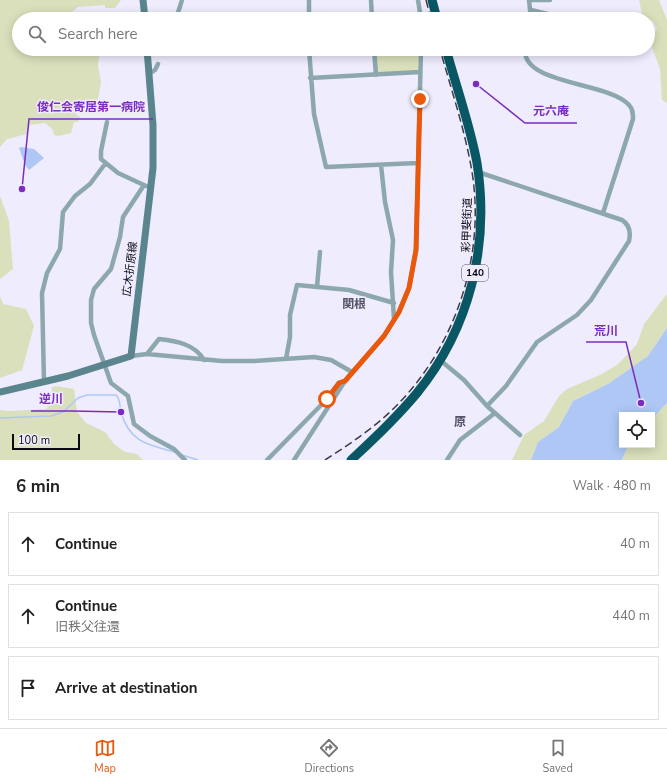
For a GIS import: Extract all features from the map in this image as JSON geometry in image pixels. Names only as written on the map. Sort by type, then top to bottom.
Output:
[{"type":"highway","points":[[432,0],[435,12]]},
{"type":"highway","name":"彩甲斐街道","points":[[351,460],[408,408],[440,360],[461,319],[472,287],[481,224],[478,172],[448,56]]},
{"type":"main road","points":[[143,0],[144,12]]},
{"type":"main road","name":"広木折原線","points":[[131,356],[147,186],[153,146],[148,56]]},
{"type":"main road","points":[[0,392],[44,382],[131,356]]},
{"type":"street","points":[[178,12],[182,0]]},
{"type":"street","points":[[309,0],[309,12]]},
{"type":"street","points":[[371,0],[372,12]]},
{"type":"street","points":[[418,0],[420,12]]},
{"type":"street","points":[[539,12],[531,10],[530,0],[550,0]]},
{"type":"street","points":[[309,56],[314,114],[326,167],[418,163]]},
{"type":"street","points":[[375,56],[376,75]]},
{"type":"street","points":[[294,460],[345,381],[371,353],[394,320],[409,288],[414,264],[421,56]]},
{"type":"street","points":[[525,56],[528,62],[541,73],[624,100],[632,110],[633,119],[602,213]]},
{"type":"street","points":[[149,74],[155,70],[158,64]]},
{"type":"street","points":[[310,78],[420,72]]},
{"type":"street","points":[[107,122],[101,156],[105,164],[147,186],[123,217],[120,237],[111,269],[92,294],[91,323],[97,345],[113,385],[128,396],[132,418],[137,428],[174,449],[185,460]]},
{"type":"street","points":[[44,382],[42,292],[47,273],[60,249],[63,212],[65,206],[90,184],[105,164]]},
{"type":"street","points":[[381,165],[385,202],[393,240],[391,272],[394,320]]},
{"type":"street","points":[[478,172],[625,222],[630,232],[629,241],[591,300],[577,315],[537,342],[506,386],[487,406]]},
{"type":"street","points":[[316,287],[320,252]]},
{"type":"street","points":[[286,359],[290,337],[290,315],[296,285],[356,292],[394,303]]},
{"type":"street","points":[[147,354],[159,339],[186,345],[202,356],[204,360]]},
{"type":"street","points":[[131,356],[147,354],[204,360],[254,361],[306,357],[321,358],[331,360],[352,372]]},
{"type":"street","points":[[440,360],[464,380],[487,406],[520,435]]},
{"type":"street","points":[[267,460],[327,399],[339,383],[345,381]]},
{"type":"street","points":[[447,460],[460,440],[495,413]]},
{"type":"green space","points":[[0,0],[121,0],[115,8],[105,8],[105,5],[78,7],[72,12],[12,12],[12,56],[99,56],[98,66],[101,82],[98,99],[92,108],[87,104],[82,103],[75,113],[80,117],[78,122],[74,122],[71,133],[58,136],[54,135],[53,130],[45,123],[30,125],[27,134],[7,139],[0,147]]},
{"type":"green space","points":[[639,0],[659,0],[667,20],[667,103],[662,100],[660,69],[655,55],[655,32],[657,29],[655,25],[655,12],[642,12]]},
{"type":"green space","points":[[376,56],[419,56],[418,71],[377,73]]},
{"type":"green space","points":[[0,196],[9,221],[13,269],[0,279]]},
{"type":"green space","points":[[667,294],[667,328],[648,356],[608,384],[573,401],[559,427],[538,442],[531,460],[512,460],[524,435],[544,421],[559,396],[567,389],[600,375],[617,365],[628,354],[637,344],[644,324]]},
{"type":"green space","points":[[0,296],[3,304],[26,309],[34,326],[22,370],[0,378]]},
{"type":"green space","points":[[56,386],[74,389],[77,412],[86,423],[105,432],[114,444],[125,452],[137,454],[143,460],[0,460],[0,410],[46,409],[50,404],[52,387]]},
{"type":"green space","points":[[667,403],[667,460],[622,460],[627,448],[655,448],[655,416]]},
{"type":"water","points":[[19,148],[34,149],[44,158],[29,170],[25,165]]},
{"type":"water","points":[[667,328],[667,403],[655,416],[655,412],[619,412],[619,448],[627,448],[622,460],[531,460],[538,442],[559,427],[573,401],[608,384],[648,356]]},
{"type":"waterway","points":[[0,418],[51,416],[63,412],[78,398],[87,395],[116,395],[118,397],[125,422],[134,436],[148,444],[175,452]]},
{"type":"waterway","points":[[182,455],[198,460]]},
{"type":"railway","points":[[426,0],[429,12]]},
{"type":"railway","points":[[325,460],[375,425],[391,411],[413,387],[432,360],[448,332],[460,301],[469,270],[474,237],[475,204],[472,172],[466,141],[442,56]]},
{"type":"place","name":"元六庵","points":[[476,84]]},
{"type":"place","name":"俊仁会寄居第一病院","points":[[22,189]]},
{"type":"place","name":"荒川","points":[[641,403]]},
{"type":"place","name":"逆川","points":[[121,412]]},
{"type":"district","name":"関根","points":[[354,304]]},
{"type":"district","name":"原","points":[[460,422]]},
{"type":"route","points":[[327,399],[339,383],[341,381],[345,381],[352,372],[358,368],[384,336],[399,312],[409,288],[416,250],[420,99]]}]
